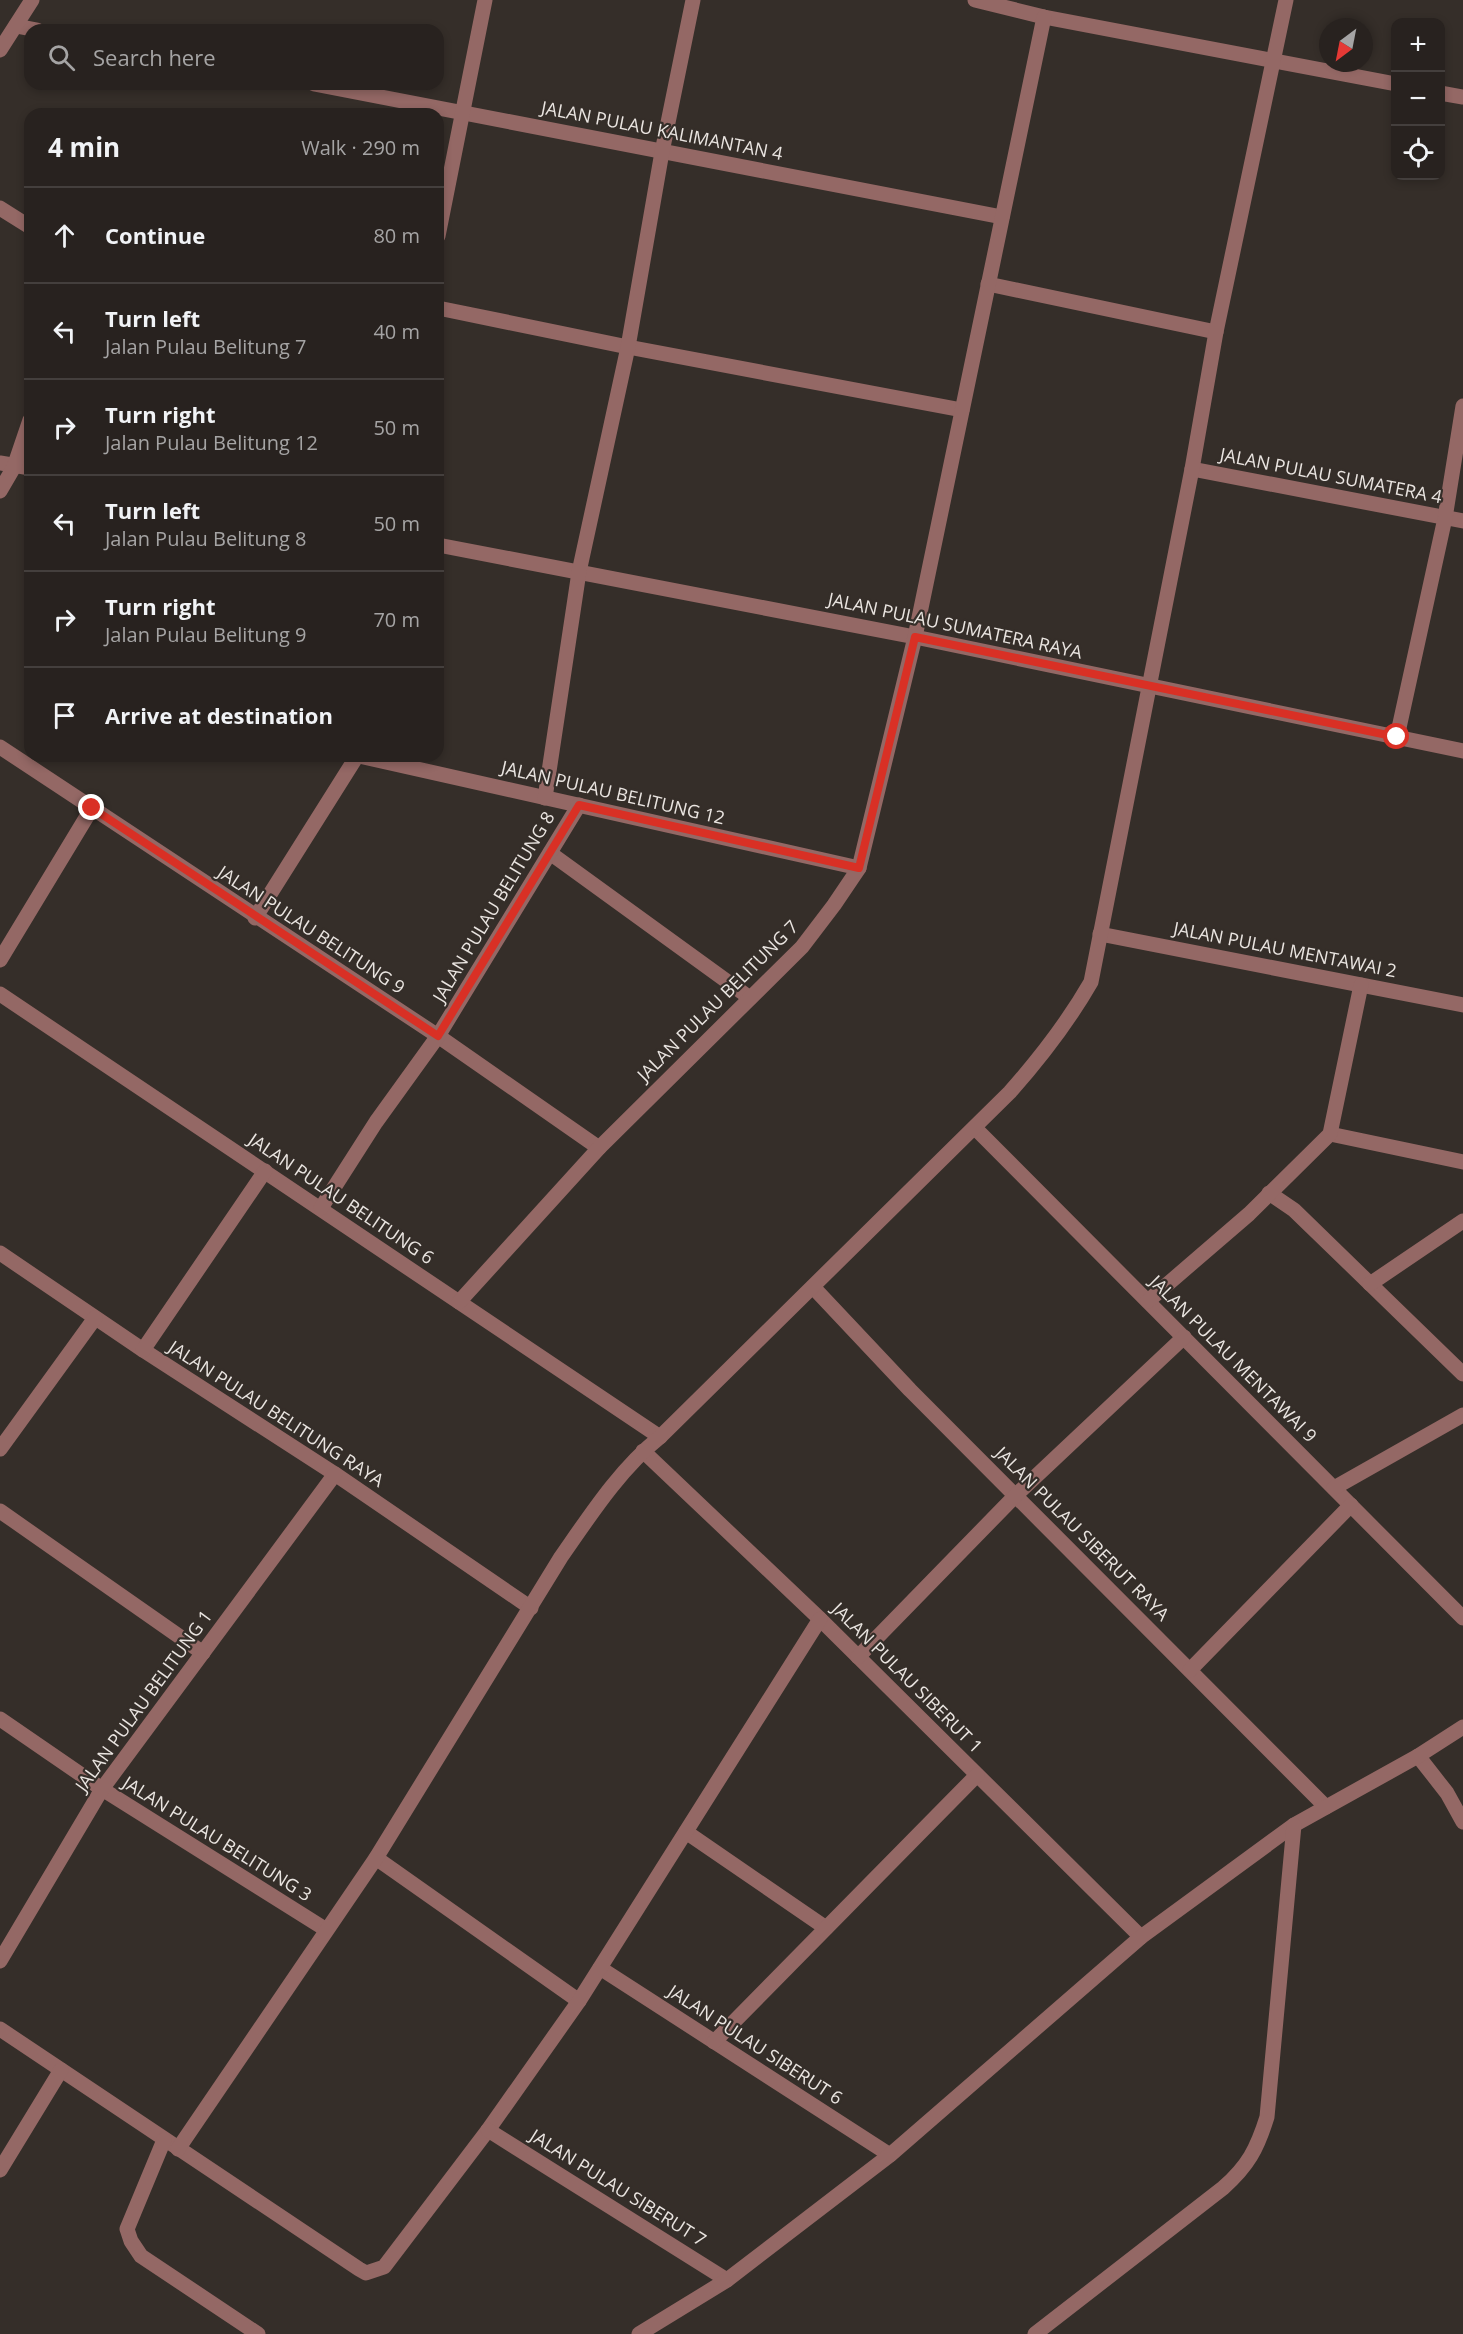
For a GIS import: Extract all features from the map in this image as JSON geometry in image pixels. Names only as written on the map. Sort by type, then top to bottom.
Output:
[{"type":"street","points":[[0,50],[32,0]]},
{"type":"street","points":[[444,208],[485,0]]},
{"type":"street","points":[[545,798],[579,572],[628,347],[662,152],[693,0]]},
{"type":"street","points":[[975,0],[1044,17],[1391,83]]},
{"type":"street","points":[[178,2149],[375,1858],[561,1557],[594,1509],[643,1451],[660,1437],[975,1128],[1045,1053],[1074,1012],[1091,982],[1192,469],[1216,332],[1286,0]]},
{"type":"street","name":"JALAN PULAU BELITUNG 7","points":[[459,1302],[599,1148],[802,947],[859,868],[915,637],[1044,17]]},
{"type":"street","points":[[16,26],[24,27]]},
{"type":"street","name":"JALAN PULAU KALIMANTAN 4","points":[[345,90],[438,108]]},
{"type":"street","points":[[1445,94],[1463,97]]},
{"type":"street","name":"JALAN PULAU KALIMANTAN 4","points":[[444,109],[1002,217]]},
{"type":"street","points":[[0,208],[24,223]]},
{"type":"street","points":[[988,284],[1216,332]]},
{"type":"street","points":[[444,309],[628,347],[962,410]]},
{"type":"street","points":[[1397,737],[1445,518],[1463,406]]},
{"type":"street","points":[[0,491],[7,465],[24,432]]},
{"type":"street","points":[[7,465],[24,467]]},
{"type":"street","name":"JALAN PULAU SUMATERA 4","points":[[1192,469],[1463,521]]},
{"type":"street","name":"JALAN PULAU SUMATERA RAYA","points":[[444,546],[915,637],[1463,750]]},
{"type":"street","name":"JALAN PULAU BELITUNG 9","points":[[0,747],[255,918],[438,1036],[599,1148]]},
{"type":"street","points":[[255,918],[354,762]]},
{"type":"street","name":"JALAN PULAU BELITUNG 12","points":[[385,762],[859,868]]},
{"type":"street","name":"JALAN PULAU BELITUNG 8","points":[[321,1208],[376,1122],[438,1036],[579,805]]},
{"type":"street","points":[[0,960],[92,808]]},
{"type":"street","points":[[550,853],[750,998]]},
{"type":"street","name":"JALAN PULAU MENTAWAI 2","points":[[1100,934],[1463,1005]]},
{"type":"street","points":[[1148,1302],[1249,1214],[1330,1134],[1361,985]]},
{"type":"street","name":"JALAN PULAU BELITUNG 6","points":[[0,994],[660,1437]]},
{"type":"street","name":"JALAN PULAU MENTAWAI 9","points":[[975,1128],[1463,1618]]},
{"type":"street","points":[[1330,1134],[1463,1162]]},
{"type":"street","points":[[143,1350],[266,1171]]},
{"type":"street","points":[[1269,1192],[1294,1209],[1463,1374]]},
{"type":"street","points":[[1370,1284],[1463,1221]]},
{"type":"street","name":"JALAN PULAU BELITUNG RAYA","points":[[0,1253],[143,1350],[335,1474],[531,1608]]},
{"type":"street","name":"JALAN PULAU SIBERUT RAYA","points":[[813,1287],[910,1390],[1326,1807]]},
{"type":"street","points":[[0,1449],[95,1318]]},
{"type":"street","points":[[858,1657],[1016,1495],[1184,1337]]},
{"type":"street","points":[[1334,1488],[1463,1415]]},
{"type":"street","name":"JALAN PULAU SIBERUT 1","points":[[643,1451],[820,1619],[1141,1937]]},
{"type":"street","name":"JALAN PULAU BELITUNG 1","points":[[0,1961],[102,1789],[335,1474]]},
{"type":"street","points":[[1190,1670],[1351,1505]]},
{"type":"street","points":[[0,1511],[203,1653]]},
{"type":"street","points":[[0,2029],[366,2273],[384,2267],[489,2130],[579,2001],[820,1619]]},
{"type":"street","name":"JALAN PULAU BELITUNG 3","points":[[0,1719],[102,1789],[326,1929]]},
{"type":"street","points":[[639,2334],[727,2280],[890,2155],[1141,1937],[1294,1825],[1418,1756],[1463,1727]]},
{"type":"street","points":[[1418,1756],[1447,1793],[1463,1822]]},
{"type":"street","points":[[714,2042],[977,1775]]},
{"type":"street","points":[[1035,2334],[1223,2188],[1241,2172],[1257,2147],[1267,2116],[1294,1825]]},
{"type":"street","points":[[686,1832],[825,1928]]},
{"type":"street","points":[[375,1858],[579,2001]]},
{"type":"street","name":"JALAN PULAU SIBERUT 6","points":[[600,1968],[890,2155]]},
{"type":"street","points":[[0,2170],[62,2070]]},
{"type":"street","name":"JALAN PULAU SIBERUT 7","points":[[489,2130],[727,2280]]},
{"type":"street","points":[[164,2140],[127,2229],[130,2241],[141,2256],[258,2334]]},
{"type":"route","points":[[92,808],[255,918],[438,1036],[579,805],[859,868],[915,637],[1397,737]]}]
